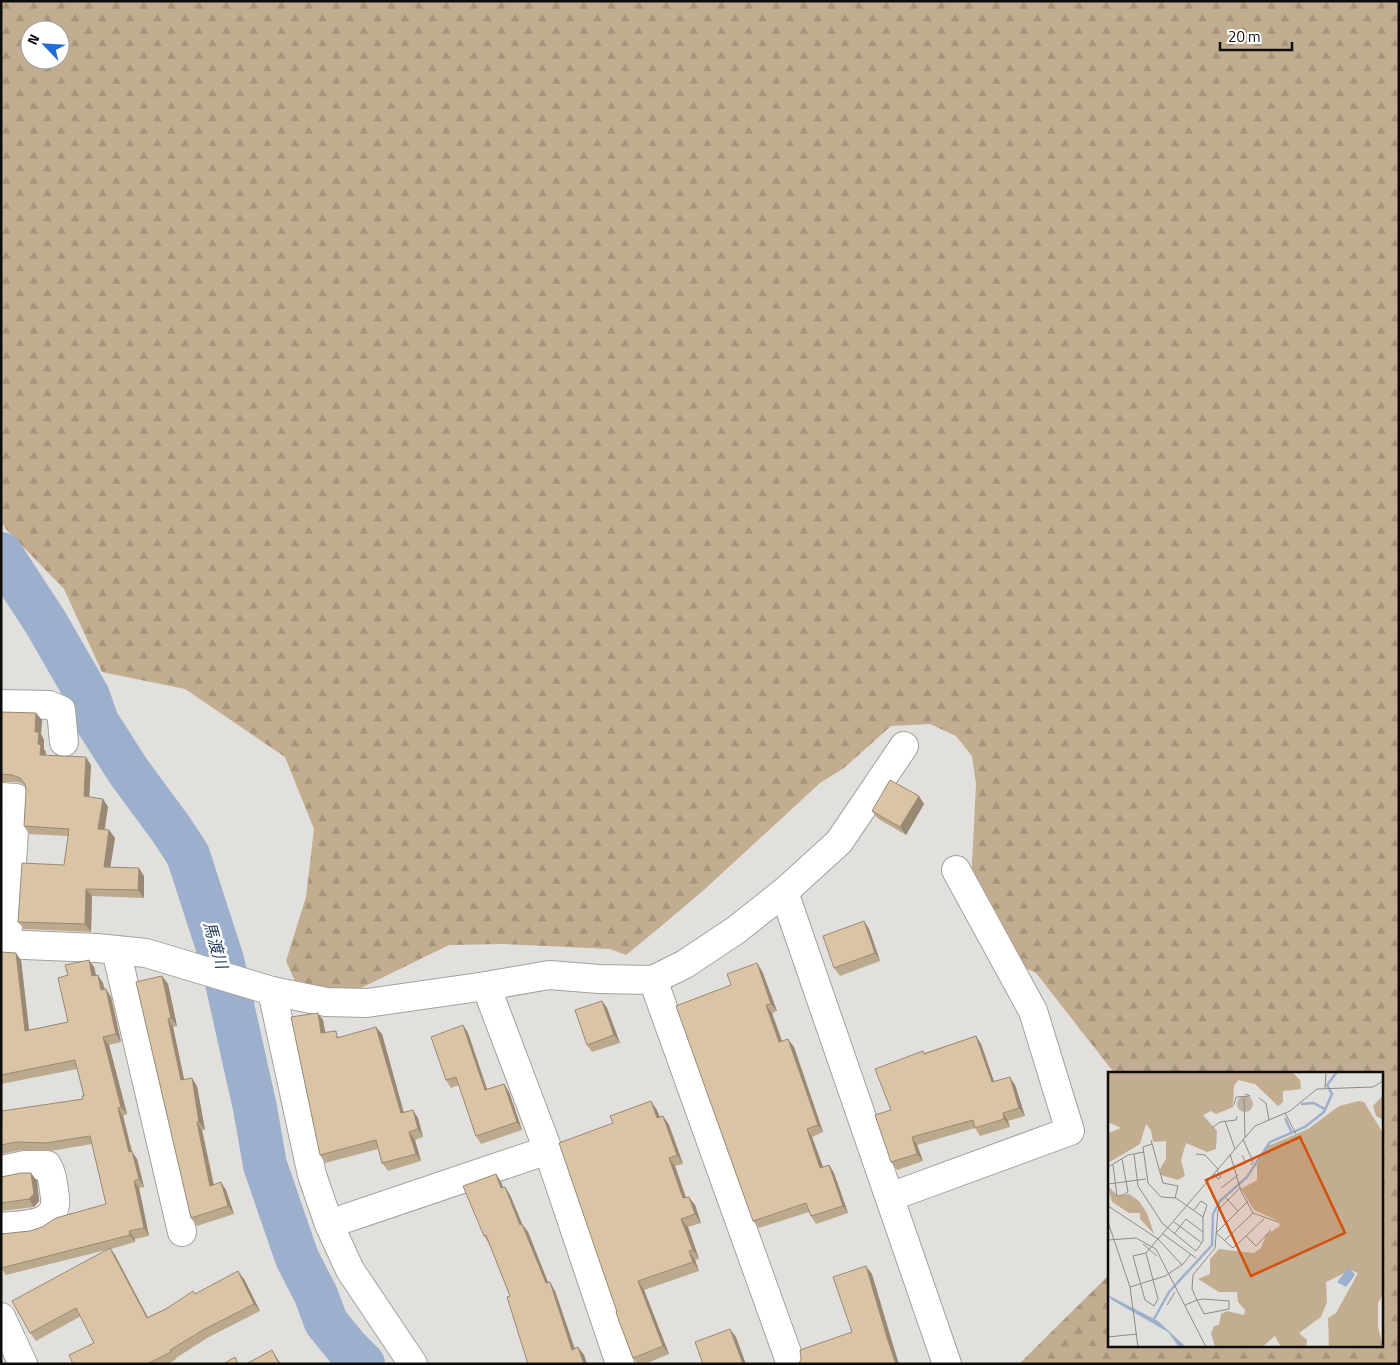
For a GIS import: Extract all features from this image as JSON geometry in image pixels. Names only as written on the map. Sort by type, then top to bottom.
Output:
[{"type":"street","points":[[1,704],[49,705],[61,710],[64,742]]},
{"type":"street","points":[[1,797],[16,798],[4,944],[97,948],[146,953],[272,991],[326,1002],[367,1003],[549,975],[600,979],[653,980],[685,964],[736,930],[784,892],[839,842],[904,746]]},
{"type":"street","points":[[890,1197],[1070,1132],[1033,1011],[956,870]]},
{"type":"street","points":[[784,892],[947,1364]]},
{"type":"street","points":[[116,950],[182,1232]]},
{"type":"street","points":[[653,980],[790,1364]]},
{"type":"street","points":[[486,986],[548,1150],[620,1364]]},
{"type":"street","points":[[272,991],[312,1175],[329,1224],[350,1270],[413,1364]]},
{"type":"street","points":[[329,1224],[548,1150]]},
{"type":"street","points":[[1,1170],[25,1165],[47,1166],[50,1170],[56,1199],[55,1210],[51,1216],[43,1221],[1,1227]]},
{"type":"street","points":[[1,1316],[23,1364]]},
{"type":"green space","points":[[1,1],[1399,1],[1399,1364],[1019,1364],[1108,1276],[1108,1348],[1382,1348],[1382,1072],[1113,1072],[1036,973],[989,951],[971,883],[976,784],[972,756],[956,736],[930,724],[891,726],[844,768],[820,783],[705,889],[626,955],[610,949],[504,944],[449,945],[349,994],[302,997],[286,961],[306,897],[314,829],[285,757],[185,689],[102,672],[64,589],[1,522]]},
{"type":"building","points":[[1,712],[36,713],[35,732],[39,732],[38,744],[41,745],[40,755],[86,757],[84,796],[103,799],[98,829],[109,830],[104,867],[139,868],[138,890],[86,889],[85,924],[18,922],[22,863],[64,865],[69,829],[24,826],[25,784],[20,778],[1,774]]},
{"type":"building","points":[[890,780],[919,796],[900,827],[872,811]]},
{"type":"building","points":[[864,921],[875,953],[834,968],[823,936]]},
{"type":"building","points":[[1,952],[16,953],[25,1031],[68,1022],[58,978],[68,975],[65,965],[89,960],[92,976],[98,975],[101,990],[106,989],[116,1034],[103,1037],[121,1107],[118,1108],[129,1152],[132,1151],[139,1179],[134,1181],[144,1228],[129,1231],[130,1235],[1,1268],[1,1234],[30,1231],[42,1227],[56,1218],[106,1204],[90,1136],[46,1143],[16,1142],[1,1145],[2,1111],[83,1099],[82,1096],[84,1096],[75,1060],[1,1075]]},
{"type":"building","points":[[757,963],[771,1004],[766,1005],[779,1042],[788,1039],[818,1125],[807,1129],[820,1168],[829,1165],[843,1206],[811,1216],[806,1203],[753,1221],[676,1006],[731,985],[727,974]]},
{"type":"building","points":[[162,976],[171,1018],[168,1019],[181,1080],[192,1078],[199,1122],[197,1122],[210,1186],[221,1182],[228,1206],[191,1218],[136,982]]},
{"type":"building","points":[[602,1001],[614,1035],[587,1045],[575,1010]]},
{"type":"building","points":[[318,1013],[321,1033],[336,1031],[337,1038],[376,1027],[401,1113],[413,1110],[418,1129],[409,1132],[416,1154],[382,1163],[376,1140],[320,1155],[291,1017]]},
{"type":"building","points":[[463,1025],[485,1090],[504,1084],[517,1122],[476,1136],[456,1077],[446,1080],[431,1037]]},
{"type":"building","points":[[976,1036],[992,1082],[1010,1077],[1019,1108],[1003,1113],[1004,1119],[975,1128],[973,1120],[912,1137],[917,1154],[891,1162],[875,1115],[891,1110],[875,1069],[923,1051],[924,1054]]},
{"type":"building","points":[[651,1101],[657,1118],[663,1116],[677,1155],[669,1158],[683,1198],[689,1197],[695,1214],[681,1219],[693,1250],[689,1251],[693,1262],[638,1281],[663,1346],[633,1358],[559,1143],[613,1123],[610,1116]]},
{"type":"building","points":[[31,1173],[34,1194],[29,1199],[1,1203],[1,1177]]},
{"type":"building","points":[[496,1174],[501,1188],[505,1187],[520,1225],[522,1224],[546,1283],[550,1282],[572,1350],[578,1347],[584,1364],[528,1364],[507,1297],[510,1296],[486,1235],[484,1236],[463,1186]]},
{"type":"building","points":[[110,1248],[147,1318],[166,1309],[193,1291],[195,1294],[238,1271],[254,1304],[203,1330],[170,1350],[171,1352],[147,1364],[73,1364],[69,1355],[94,1343],[76,1308],[30,1333],[12,1301]]},
{"type":"building","points":[[866,1266],[896,1364],[799,1364],[801,1359],[800,1350],[852,1332],[833,1277]]},
{"type":"building","points":[[730,1329],[743,1364],[703,1364],[695,1342]]},
{"type":"building","points":[[272,1350],[279,1364],[246,1364]]},
{"type":"building","points":[[235,1357],[238,1364],[223,1364]]},
{"type":"waterway","name":"馬渡川","points":[[1,554],[46,623],[88,696],[97,722],[129,772],[188,855],[222,960],[255,1108],[265,1165],[297,1258],[316,1295],[326,1322],[363,1364]]}]
